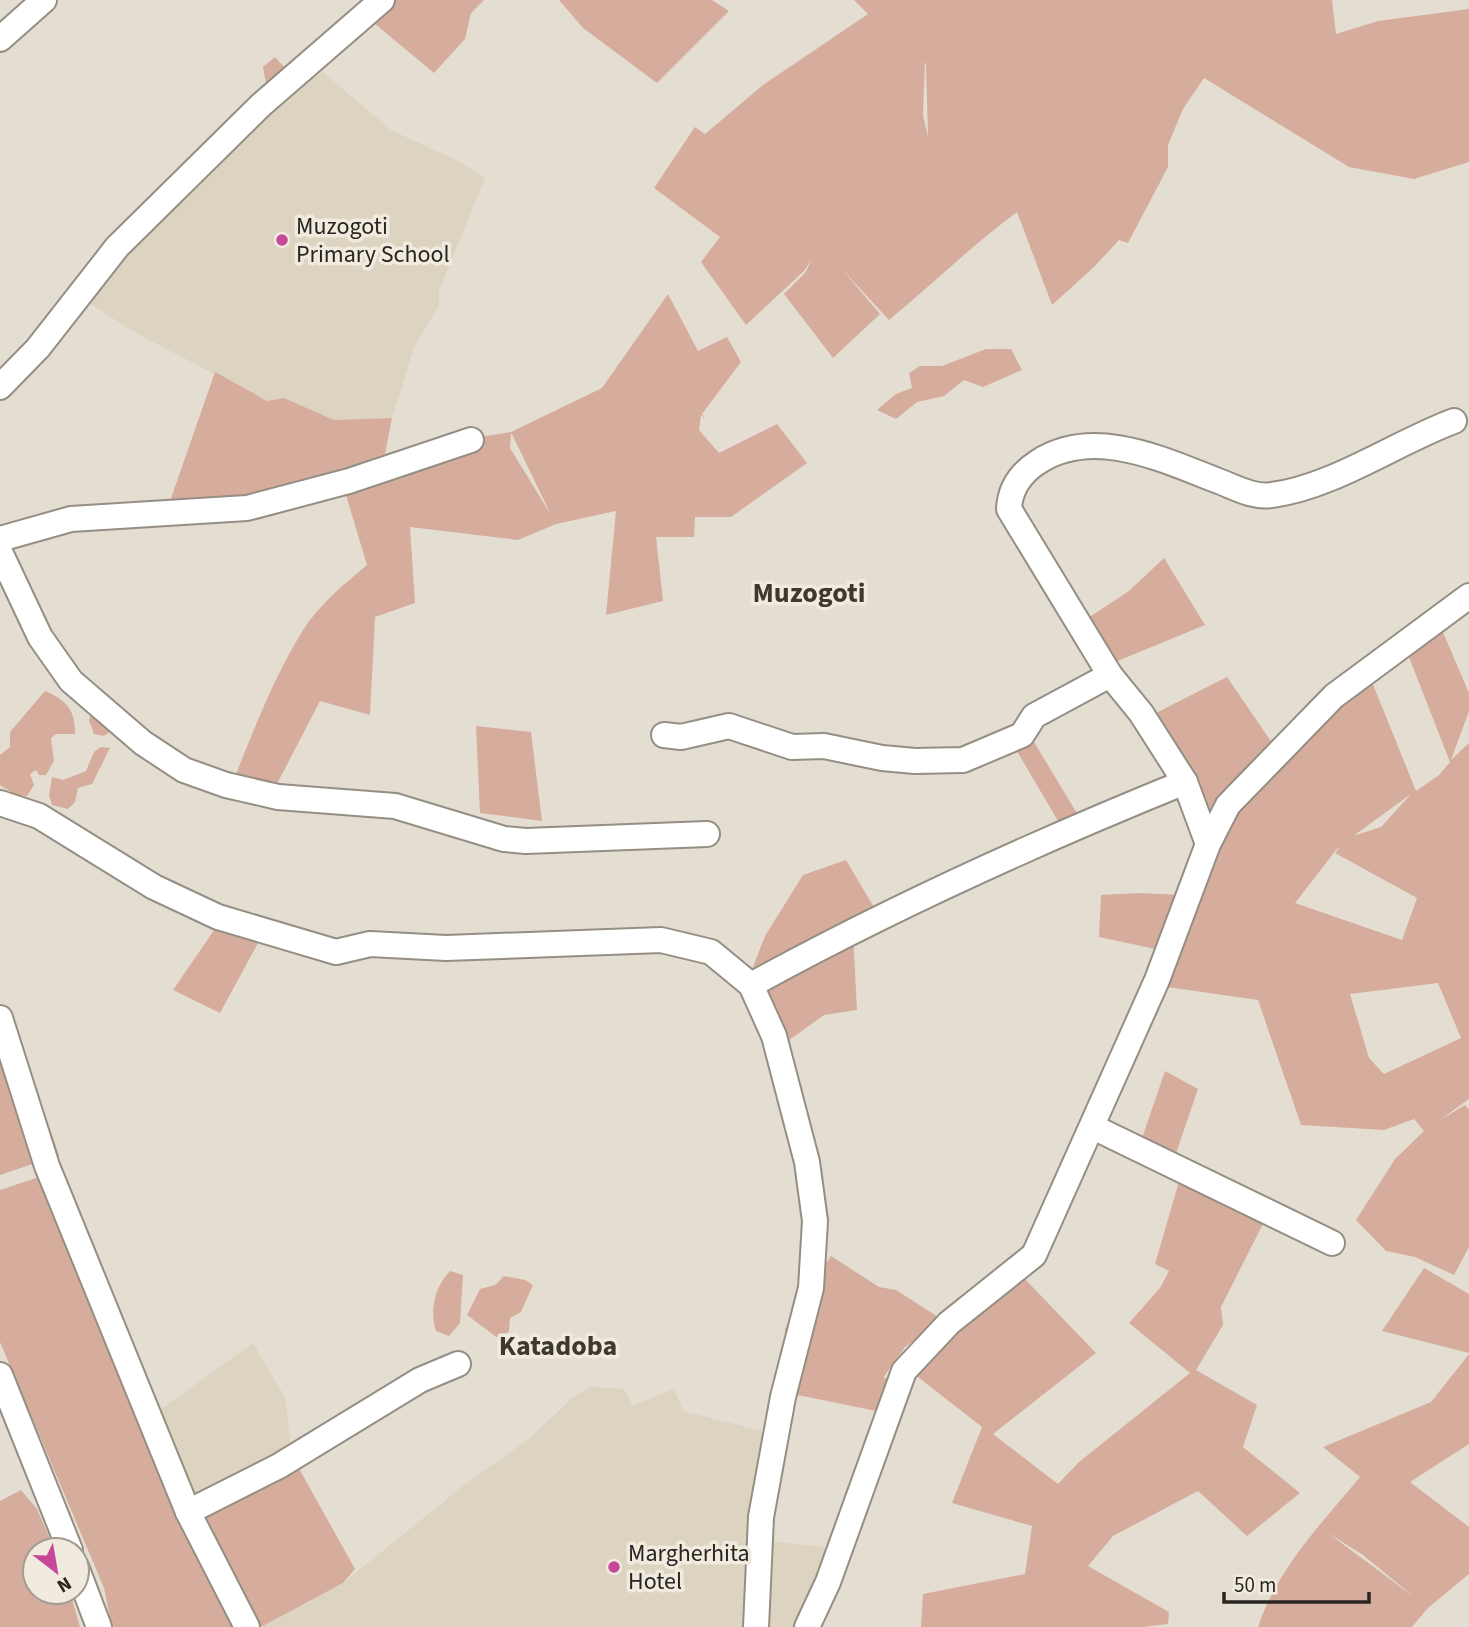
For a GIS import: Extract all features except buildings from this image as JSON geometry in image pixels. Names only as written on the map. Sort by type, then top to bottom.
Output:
[{"type":"street","points":[[0,39],[44,0]]},
{"type":"street","points":[[0,387],[38,348],[117,247],[261,105],[382,0]]},
{"type":"street","points":[[1208,844],[1190,791],[1141,713],[1110,675],[1009,509],[1017,480],[1028,468],[1068,449],[1108,446],[1163,460],[1245,491],[1270,496],[1312,485],[1454,421]]},
{"type":"street","points":[[0,539],[71,519],[247,508],[349,481],[471,440]]},
{"type":"street","points":[[0,552],[40,637],[71,681],[143,743],[184,770],[226,785],[278,797],[396,806],[504,839],[526,841],[707,834]]},
{"type":"street","points":[[807,1627],[828,1582],[905,1371],[949,1323],[1032,1259],[1157,980],[1222,814],[1248,782],[1357,676],[1469,596]]},
{"type":"street","points":[[664,735],[681,737],[729,726],[792,747],[824,746],[882,758],[915,761],[963,760],[1022,735],[1034,716],[1110,675]]},
{"type":"street","points":[[751,985],[844,933],[1024,849],[1190,791],[1248,782]]},
{"type":"street","points":[[0,803],[39,816],[154,887],[218,918],[336,952],[370,944],[446,948],[661,940],[711,952],[751,985],[774,1036],[814,1189],[816,1245],[811,1288],[783,1397],[761,1517],[756,1627]]},
{"type":"street","points":[[0,1018],[47,1166],[188,1512],[247,1627]]},
{"type":"street","points":[[1093,1127],[1332,1243]]},
{"type":"street","points":[[188,1512],[312,1447],[420,1380],[458,1364]]},
{"type":"street","points":[[0,1375],[63,1536]]},
{"type":"street","points":[[91,1606],[99,1627]]},
{"type":"shaded area","points":[[394,0],[484,0],[471,13],[465,39],[434,73],[375,24]]},
{"type":"shaded area","points":[[559,0],[712,0],[729,11],[657,83],[583,28]]},
{"type":"shaded area","points":[[854,0],[1332,0],[1336,34],[1378,21],[1469,9],[1469,162],[1414,179],[1349,167],[1204,78],[1183,109],[1168,145],[1168,167],[1128,243],[1119,240],[1052,305],[1017,212],[889,320],[841,268],[880,314],[833,358],[784,294],[805,273],[812,259],[804,271],[746,325],[701,262],[720,237],[654,188],[695,127],[705,134],[763,85],[868,14]],"holes":[[[926,63],[928,137],[923,115]]]},
{"type":"shaded area","points":[[275,57],[286,69],[266,84],[263,67]]},
{"type":"shaded area","points":[[323,72],[391,130],[460,162],[485,178],[439,290],[439,305],[414,348],[392,418],[334,420],[284,398],[267,401],[139,335],[76,295],[277,99]]},
{"type":"shaded area","points":[[668,294],[698,351],[727,337],[741,362],[702,414],[706,419],[701,415],[699,430],[719,453],[777,424],[807,463],[731,517],[695,517],[694,537],[656,537],[663,601],[606,615],[616,511],[556,524],[518,540],[410,527],[415,603],[375,617],[370,715],[320,701],[278,782],[233,782],[273,685],[303,630],[324,603],[367,565],[342,482],[461,440],[511,432],[602,388]],"holes":[[[512,434],[551,515],[510,448]]]},
{"type":"shaded area","points":[[986,349],[1011,349],[1022,370],[983,387],[964,380],[944,396],[917,402],[896,419],[877,410],[896,394],[912,388],[909,373],[920,366],[942,366]]},
{"type":"shaded area","points":[[215,372],[267,401],[284,398],[334,420],[392,418],[385,454],[295,487],[247,497],[169,504]]},
{"type":"shaded area","points":[[1164,558],[1205,625],[1115,662],[1088,618],[1129,591]]},
{"type":"shaded area","points":[[1439,623],[1469,693],[1469,711],[1451,760],[1469,743],[1469,1099],[1440,1120],[1465,1105],[1469,1109],[1469,1247],[1454,1275],[1415,1257],[1386,1251],[1356,1220],[1395,1159],[1424,1131],[1414,1119],[1384,1130],[1301,1125],[1258,1000],[1160,986],[1214,865],[1226,813],[1368,672],[1416,791],[1439,775],[1450,762],[1405,647]],"holes":[[[1411,794],[1381,827],[1356,835],[1356,834]],[[1341,846],[1335,853],[1417,898],[1402,940],[1295,903],[1336,850]],[[1438,983],[1461,1038],[1384,1074],[1369,1058],[1350,994]]]},
{"type":"shaded area","points":[[1227,677],[1275,747],[1212,832],[1152,715]]},
{"type":"shaded area","points":[[45,691],[59,698],[68,707],[74,718],[75,734],[56,734],[51,738],[54,761],[46,775],[39,775],[36,770],[30,774],[34,785],[27,796],[16,795],[0,785],[0,755],[10,747],[10,732]]},
{"type":"shaded area","points":[[94,707],[115,728],[104,736],[94,734],[89,720]]},
{"type":"shaded area","points":[[1022,722],[1090,835],[1061,826],[1008,736]]},
{"type":"shaded area","points":[[476,726],[531,732],[542,821],[480,813]]},
{"type":"shaded area","points":[[101,747],[110,748],[92,784],[78,788],[75,802],[68,809],[52,805],[49,795],[52,777],[63,780],[86,771],[94,752]]},
{"type":"shaded area","points":[[846,860],[875,909],[849,919],[752,978],[751,972],[765,936],[803,875]]},
{"type":"shaded area","points":[[1101,895],[1183,895],[1160,950],[1099,937]]},
{"type":"shaded area","points":[[223,917],[263,934],[220,1013],[173,990]]},
{"type":"shaded area","points":[[853,933],[857,1010],[824,1015],[781,1046],[758,987]]},
{"type":"shaded area","points":[[0,1009],[34,1083],[59,1155],[0,1175]]},
{"type":"shaded area","points":[[1165,1071],[1198,1089],[1173,1162],[1140,1144]]},
{"type":"shaded area","points":[[63,1169],[198,1501],[297,1465],[355,1569],[343,1583],[261,1627],[112,1627],[104,1588],[91,1557],[91,1536],[82,1536],[0,1342],[0,1190]]},
{"type":"shaded area","points":[[1180,1178],[1266,1218],[1221,1307],[1223,1325],[1196,1370],[1257,1405],[1243,1447],[1300,1493],[1247,1536],[1198,1491],[1113,1536],[1088,1566],[1169,1612],[1168,1624],[1143,1627],[921,1627],[923,1594],[1025,1574],[1032,1526],[952,1503],[982,1427],[909,1370],[1022,1276],[1096,1353],[993,1434],[1058,1484],[1079,1462],[1190,1373],[1129,1323],[1160,1288],[1169,1271],[1155,1264]]},
{"type":"shaded area","points":[[831,1256],[879,1287],[896,1290],[943,1320],[905,1347],[883,1378],[890,1378],[881,1412],[788,1393],[785,1329]]},
{"type":"shaded area","points":[[1424,1268],[1469,1294],[1469,1353],[1382,1331]]},
{"type":"shaded area","points":[[450,1271],[463,1275],[460,1323],[449,1336],[436,1331],[433,1307],[440,1284]]},
{"type":"shaded area","points":[[504,1276],[525,1280],[533,1285],[521,1312],[510,1318],[509,1331],[499,1339],[467,1315],[480,1289],[495,1285]]},
{"type":"shaded area","points":[[253,1343],[285,1397],[292,1455],[198,1501],[160,1410]]},
{"type":"shaded area","points":[[1469,1354],[1469,1444],[1410,1482],[1469,1527],[1469,1574],[1428,1608],[1412,1627],[1258,1627],[1288,1566],[1360,1477],[1323,1447],[1431,1402]],"holes":[[[1328,1533],[1363,1555],[1414,1597]]]},
{"type":"shaded area","points":[[591,1387],[624,1389],[633,1406],[674,1389],[683,1411],[766,1432],[748,1539],[836,1548],[801,1627],[261,1627],[343,1583],[463,1486],[529,1439],[572,1398]]},
{"type":"shaded area","points":[[21,1490],[37,1509],[49,1536],[21,1536],[21,1606],[74,1606],[80,1627],[0,1627],[0,1501]]},
{"type":"place","name":"Muzogoti Primary School","points":[[282,240]]},
{"type":"place","name":"Margherhita Hotel","points":[[614,1567]]},
{"type":"district","name":"Muzogoti","points":[[809,593]]},
{"type":"district","name":"Katadoba","points":[[558,1346]]}]
